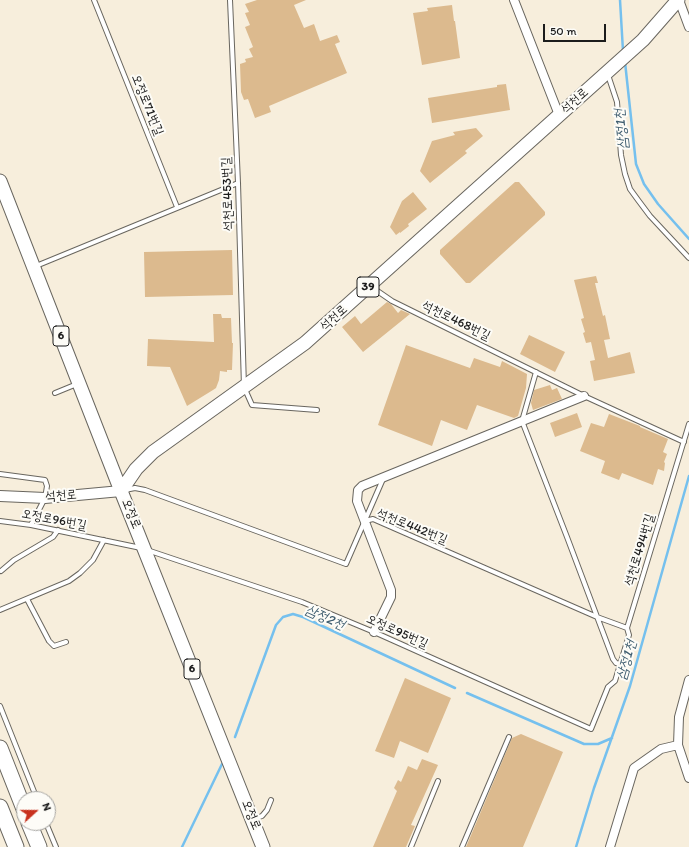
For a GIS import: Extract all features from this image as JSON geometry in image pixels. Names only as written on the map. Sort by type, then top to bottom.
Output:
[{"type":"highway","points":[[0,748],[17,791]]},
{"type":"highway","points":[[0,807],[15,847]]},
{"type":"highway","points":[[32,831],[39,847]]},
{"type":"main road","name":"석천로","points":[[121,491],[136,469],[153,452],[305,343],[643,40],[678,0]]},
{"type":"main road","name":"오정로","points":[[0,181],[121,491],[264,847]]},
{"type":"street","points":[[514,0],[559,115]]},
{"type":"street","points":[[678,0],[689,27]]},
{"type":"street","points":[[374,632],[391,597],[392,590],[357,501],[358,490],[362,486],[584,396]]},
{"type":"street","name":"석천로","points":[[0,496],[46,498],[121,491]]},
{"type":"street","points":[[689,680],[679,717],[678,745],[689,778]]},
{"type":"street","points":[[610,847],[634,768],[661,749],[678,745]]},
{"type":"lane","name":"오정로71번길","points":[[94,0],[177,207]]},
{"type":"lane","name":"석천로453번길","points":[[230,0],[238,183],[244,387]]},
{"type":"lane","points":[[607,72],[617,102],[621,155],[630,188],[650,216],[689,258]]},
{"type":"lane","points":[[34,267],[238,183]]},
{"type":"lane","name":"석천로468번길","points":[[371,284],[376,290],[392,301],[584,396],[684,442]]},
{"type":"lane","points":[[536,372],[522,421],[613,659],[616,663],[620,664]]},
{"type":"lane","points":[[55,393],[79,383]]},
{"type":"lane","points":[[244,387],[252,405],[317,410]]},
{"type":"lane","name":"석천로494번길","points":[[591,729],[608,688],[615,681],[629,635],[627,628],[689,424]]},
{"type":"lane","points":[[0,474],[45,480],[47,486],[46,498],[31,525]]},
{"type":"lane","points":[[365,521],[383,478]]},
{"type":"lane","name":"석천로442번길","points":[[121,491],[135,488],[145,490],[346,564],[365,521],[373,519],[597,617],[627,628]]},
{"type":"lane","name":"오정로96번길","points":[[0,521],[58,530],[144,548]]},
{"type":"lane","points":[[1,571],[14,560],[53,536],[58,530]]},
{"type":"lane","name":"오정로96번길","points":[[0,610],[68,581],[80,573],[93,560],[104,540]]},
{"type":"lane","name":"오정로95번길","points":[[144,548],[302,602],[374,632],[591,729]]},
{"type":"lane","points":[[27,599],[49,641],[54,646],[66,642]]},
{"type":"lane","points":[[0,706],[34,791]]},
{"type":"lane","points":[[462,847],[509,737]]},
{"type":"lane","points":[[411,847],[438,780]]},
{"type":"lane","points":[[252,819],[262,816],[267,810],[271,800]]},
{"type":"lane","points":[[49,831],[56,847]]},
{"type":"building","points":[[257,0],[306,0],[294,5],[304,28],[314,24],[320,41],[337,35],[340,42],[335,44],[347,73],[269,106],[271,112],[255,118],[248,99],[244,100],[241,92],[240,64],[246,62],[245,59],[253,57],[249,49],[253,47],[245,27],[250,25],[245,13],[249,12],[245,4]]},
{"type":"building","points":[[452,5],[460,58],[422,65],[413,13],[428,11],[427,8]]},
{"type":"building","points":[[506,84],[510,110],[432,123],[428,98],[497,87],[497,85]]},
{"type":"building","points":[[476,128],[483,136],[465,151],[467,153],[430,183],[420,171],[432,141],[455,135],[453,132]]},
{"type":"building","points":[[515,182],[519,182],[545,212],[545,215],[470,283],[466,283],[440,254],[440,250]]},
{"type":"building","points":[[413,192],[427,209],[408,224],[409,226],[396,235],[390,227],[402,201]]},
{"type":"building","points":[[232,250],[233,295],[145,297],[144,252]]},
{"type":"building","points":[[596,276],[598,283],[595,283],[603,316],[605,315],[610,339],[604,340],[608,358],[630,352],[635,373],[594,381],[590,361],[595,360],[591,342],[586,343],[583,333],[585,332],[581,319],[584,318],[574,280]]},
{"type":"building","points":[[387,302],[391,304],[398,313],[401,310],[410,314],[363,352],[342,327],[355,316],[361,324]]},
{"type":"building","points":[[213,314],[221,314],[222,318],[231,318],[233,343],[232,370],[227,370],[227,372],[220,371],[216,388],[187,406],[170,367],[147,366],[148,339],[214,342]]},
{"type":"building","points":[[529,335],[565,352],[555,372],[520,354]]},
{"type":"building","points":[[406,345],[470,368],[474,358],[500,367],[502,361],[527,374],[526,388],[518,416],[514,418],[477,405],[467,430],[441,420],[432,446],[378,425]]},
{"type":"building","points":[[550,385],[552,390],[557,388],[562,399],[533,410],[531,403],[534,390]]},
{"type":"building","points":[[577,413],[582,427],[555,437],[550,423]]},
{"type":"building","points":[[609,414],[668,439],[663,452],[667,454],[664,462],[664,471],[658,469],[653,485],[622,473],[619,480],[601,473],[605,461],[580,451],[591,423],[604,427]]},
{"type":"building","points":[[405,678],[451,698],[428,753],[400,741],[394,758],[375,751]]},
{"type":"building","points":[[521,734],[563,752],[523,847],[466,847],[512,738]]},
{"type":"building","points":[[422,759],[438,765],[411,825],[415,826],[406,847],[373,847],[397,791],[394,788],[398,780],[401,782],[408,766],[417,770]]},
{"type":"waterway","name":"삼정1천","points":[[620,0],[623,51]]},
{"type":"waterway","name":"삼정1천","points":[[625,62],[636,164],[644,184],[658,204],[689,239]]},
{"type":"waterway","name":"삼정1천","points":[[576,847],[594,788],[630,686],[689,476]]},
{"type":"waterway","name":"삼정2천","points":[[235,737],[276,625],[283,617],[293,614],[303,617],[455,688]]},
{"type":"waterway","name":"삼정2천","points":[[467,693],[584,744],[598,744],[612,738]]},
{"type":"waterway","name":"삼정2천","points":[[182,847],[222,764]]}]
